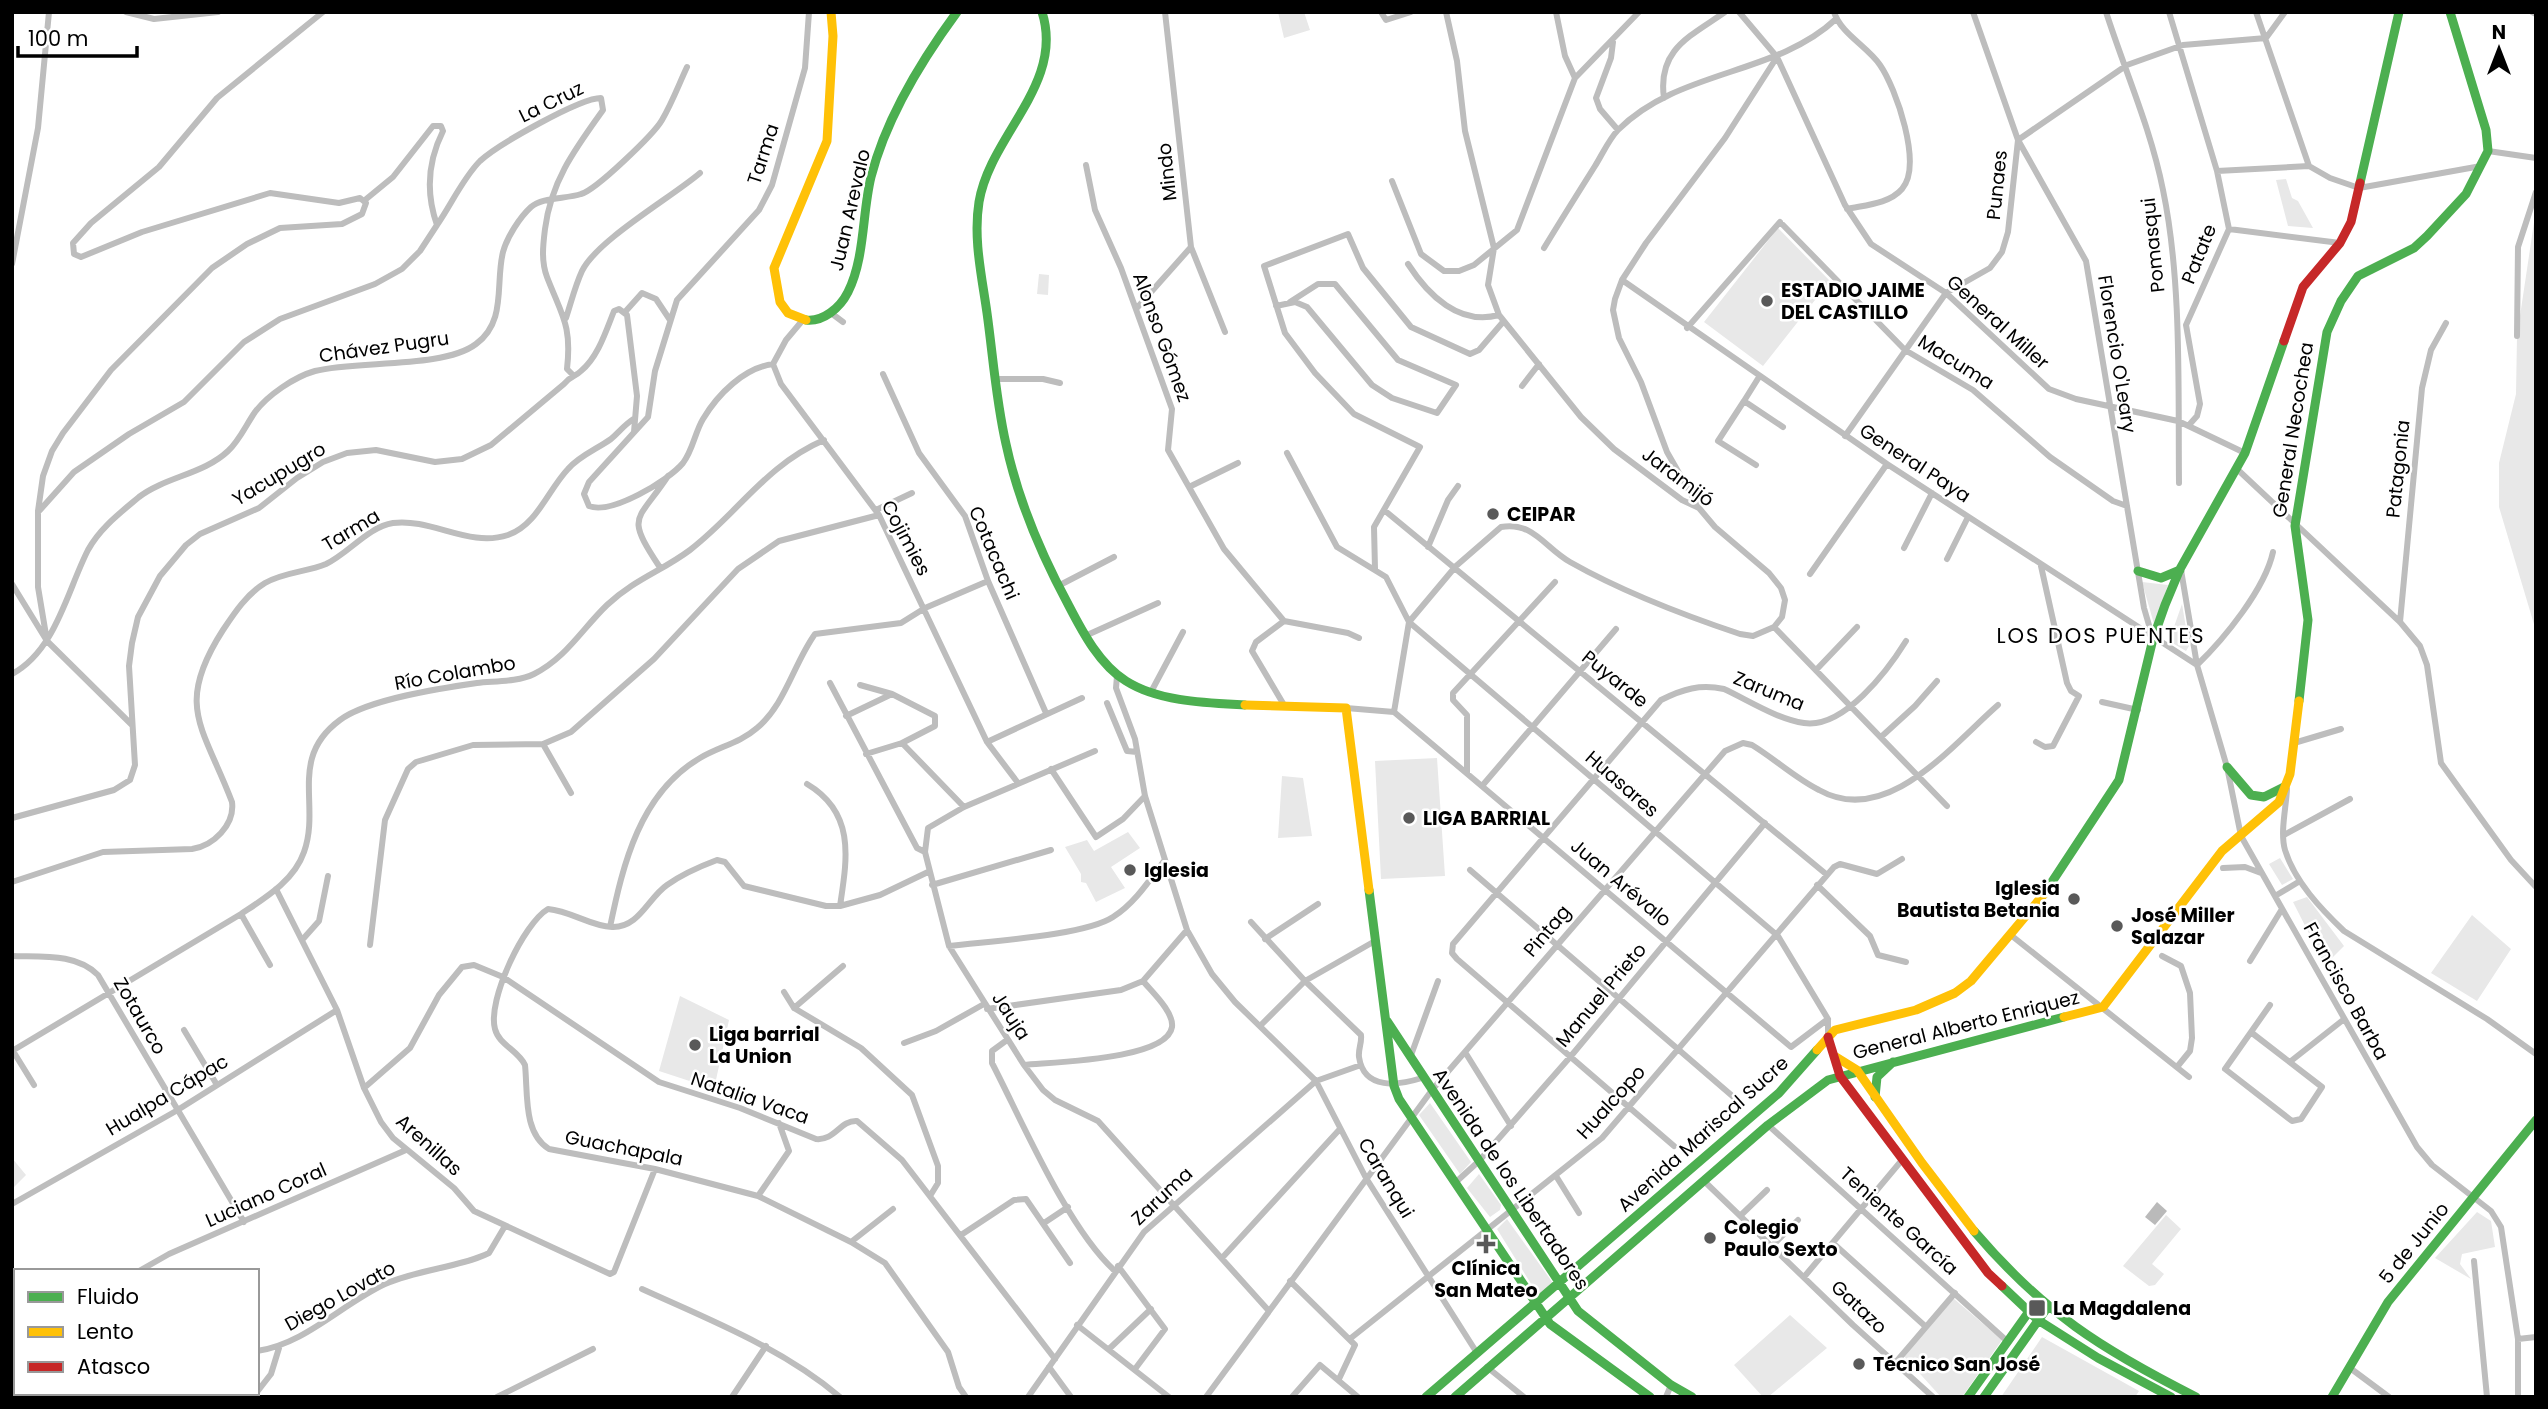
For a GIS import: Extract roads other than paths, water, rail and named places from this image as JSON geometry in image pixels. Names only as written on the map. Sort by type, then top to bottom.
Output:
[{"type":"main road","points":[[831,12],[833,36],[827,141],[774,268],[773,287],[786,313],[802,321],[819,321],[831,313]]},
{"type":"main road","name":"Juan Arevalo","points":[[831,313],[842,303],[850,289],[872,173],[889,128],[914,81],[957,12]]},
{"type":"main road","name":"Avenida Mariscal Sucre","points":[[1426,1397],[1779,1093],[1828,1037],[1842,1027],[1916,1010],[1955,993],[1971,981],[2012,936],[2050,886],[2119,780],[2138,710],[2152,639],[2180,569],[2245,453],[2303,287],[2340,243],[2351,222],[2399,12]]},
{"type":"main road","points":[[2450,12],[2482,118],[2488,152]]},
{"type":"main road","points":[[1046,15],[1051,37],[1043,67],[1003,142],[979,198],[979,258],[995,379],[1018,487],[1060,585],[1084,637],[1117,676],[1151,692],[1198,701],[1346,708]]},
{"type":"main road","name":"General Necochea","points":[[2287,785],[2308,620],[2295,526],[2323,348],[2341,301],[2358,276],[2414,248],[2427,236],[2466,194],[2488,152]]},
{"type":"main road","points":[[2137,571],[2161,578],[2180,569]]},
{"type":"main road","name":"Avenida de los Libertadores","points":[[1346,708],[1394,1086],[1410,1119],[1487,1227],[1545,1319],[1650,1397]]},
{"type":"main road","points":[[2227,767],[2251,795],[2269,796],[2287,785]]},
{"type":"main road","name":"General Alberto Enriquez","points":[[1840,1076],[1896,1059],[2103,1007],[2222,851],[2279,802],[2287,785]]},
{"type":"main road","name":"Avenida de los Libertadores","points":[[1385,1017],[1422,1078],[1578,1311],[1671,1385],[1692,1397]]},
{"type":"main road","points":[[1828,1037],[1840,1076],[1981,1265],[2038,1320],[2171,1397]]},
{"type":"main road","points":[[1836,1057],[1857,1070],[1989,1250],[2047,1308],[2106,1347],[2196,1397]]},
{"type":"main road","points":[[1875,1097],[1872,1086],[1877,1075],[1896,1059]]},
{"type":"main road","name":"Avenida Mariscal Sucre","points":[[1455,1397],[1769,1125],[1817,1087],[1840,1076]]},
{"type":"main road","name":"5 de Junio","points":[[2332,1397],[2388,1302],[2536,1120]]},
{"type":"main road","points":[[2002,1286],[2012,1273]]},
{"type":"main road","points":[[1968,1397],[2038,1299]]},
{"type":"main road","points":[[1984,1397],[2047,1308]]},
{"type":"street","points":[[12,264],[38,128],[49,12]]},
{"type":"street","points":[[126,12],[154,19],[218,12]]},
{"type":"street","points":[[38,512],[74,471],[129,434],[184,402],[244,342],[280,319],[363,289],[402,269],[421,251],[437,225],[430,194],[429,170],[435,144],[443,131],[441,126],[433,126],[393,177],[365,200],[339,203],[270,193],[142,232],[81,257],[73,250],[78,236],[159,167],[217,98],[323,12]]},
{"type":"street","name":"Tarma","points":[[669,474],[626,501],[604,510],[589,506],[584,494],[589,482],[648,417],[655,371],[677,300],[759,210],[772,185],[805,68],[809,12]]},
{"type":"street","name":"Mindo","points":[[1165,12],[1191,247],[1225,332]]},
{"type":"street","points":[[1381,12],[1386,20],[1411,12]]},
{"type":"street","name":"Jaramijó","points":[[1446,12],[1457,61],[1465,131],[1494,248],[1488,285],[1501,319],[1581,417],[1614,449],[1682,500],[1699,508],[1715,527],[1769,573],[1781,588],[1785,600],[1782,617],[1774,627]]},
{"type":"street","points":[[1556,12],[1565,56],[1574,78]]},
{"type":"street","points":[[1622,12],[1628,20]]},
{"type":"street","points":[[1392,181],[1421,254],[1444,271],[1467,269],[1517,230],[1574,78],[1613,42],[1628,20],[1639,12]]},
{"type":"street","points":[[1664,98],[1662,80],[1667,61],[1679,44],[1725,12]]},
{"type":"street","name":"General Miller","points":[[1739,12],[1777,57],[1847,209],[1871,244],[1946,293],[2049,389],[2076,399],[2178,421],[2245,453]]},
{"type":"street","name":"Florencio O'Leary","points":[[1973,12],[2018,140],[2086,261],[2137,571],[2152,639]]},
{"type":"street","name":"Pomasqui","points":[[2106,12],[2148,133],[2169,219],[2176,326],[2179,483]]},
{"type":"street","name":"Patate","points":[[2169,12],[2217,171],[2229,229],[2186,325]]},
{"type":"street","points":[[2256,12],[2309,166]]},
{"type":"street","points":[[2266,38],[2286,12]]},
{"type":"street","points":[[1544,248],[1618,130],[1664,98],[1692,83],[1777,57],[1811,40],[1835,15],[1881,66],[1900,109],[1909,151],[1909,168],[1904,187],[1890,199],[1847,209]]},
{"type":"street","name":"Punaes","points":[[1846,436],[1946,293],[1990,268],[2002,252],[2008,232],[2018,140],[2124,67],[2178,46],[2266,38]]},
{"type":"street","points":[[1613,42],[1611,58],[1596,98],[1600,109],[1618,130]]},
{"type":"street","points":[[1699,508],[1667,452],[1641,382],[1619,338],[1613,310],[1622,280],[1725,138],[1777,57]]},
{"type":"street","name":"Chávez Pugru","points":[[12,674],[24,667],[47,641],[89,549],[100,532],[151,488],[209,463],[227,452],[264,401],[295,380],[316,371],[458,353],[476,345],[491,329],[497,315],[503,253],[528,209],[536,202],[549,202],[584,194],[646,140],[662,122],[687,67]]},
{"type":"street","name":"La Cruz","points":[[437,225],[478,163],[495,149],[540,123],[601,98],[603,110],[559,174],[549,202]]},
{"type":"street","points":[[2488,152],[2536,158]]},
{"type":"street","name":"Alonso Gómez","points":[[1086,165],[1095,210],[1136,309],[1174,414],[1168,450],[1224,549],[1284,621]]},
{"type":"street","points":[[2217,171],[2309,166],[2330,178],[2359,188],[2482,166]]},
{"type":"street","points":[[566,318],[582,270],[591,259],[650,209],[700,173]]},
{"type":"street","points":[[2517,336],[2518,247],[2536,192]]},
{"type":"street","points":[[47,641],[38,587],[38,512],[43,476],[52,451],[63,433],[111,370],[212,268],[247,243],[280,228],[310,228],[342,224],[355,219],[365,209],[365,200]]},
{"type":"street","points":[[549,202],[543,264],[566,318],[569,333],[567,369],[572,374]]},
{"type":"street","name":"Macuma","points":[[1688,328],[1781,223],[1905,350],[1973,390],[2050,457],[2113,500],[2127,506]]},
{"type":"street","points":[[2229,229],[2340,243]]},
{"type":"street","points":[[1375,569],[1372,539],[1384,510],[1420,447],[1349,410],[1315,373],[1285,332],[1264,265],[1348,234],[1363,268],[1410,327],[1470,354],[1479,350],[1501,319]]},
{"type":"street","points":[[1136,309],[1191,247]]},
{"type":"street","points":[[1408,264],[1419,281],[1447,308],[1478,318],[1501,319]]},
{"type":"street","name":"General Paya","points":[[1622,280],[1887,464],[2152,639],[2197,665]]},
{"type":"street","points":[[1276,306],[1290,302],[1318,284],[1335,284],[1398,360],[1427,374],[1453,381],[1456,385],[1437,413],[1392,398],[1372,385],[1307,307],[1290,302]]},
{"type":"street","points":[[634,432],[637,396],[622,310],[642,293],[656,299],[670,320]]},
{"type":"street","name":"Yacupugro","points":[[12,818],[114,790],[130,780],[135,765],[129,666],[138,617],[160,576],[186,545],[200,534],[258,508],[323,462],[347,453],[376,450],[435,462],[462,459],[491,445],[572,374],[581,372],[592,359],[614,311],[622,310]]},
{"type":"street","points":[[831,313],[843,322]]},
{"type":"street","points":[[659,566],[637,527],[637,517],[690,451],[703,418],[748,371],[773,364],[786,340],[802,321]]},
{"type":"street","name":"Patagonia","points":[[2400,622],[2422,388],[2431,350],[2446,323]]},
{"type":"street","points":[[2176,326],[2186,325],[2200,404],[2197,416],[2189,425]]},
{"type":"street","name":"Cojimies","points":[[773,364],[781,384],[878,513],[987,742],[1018,783]]},
{"type":"street","points":[[1522,386],[1539,364]]},
{"type":"street","name":"Cotacachi","points":[[883,374],[919,453],[965,516],[988,581],[1046,713]]},
{"type":"street","points":[[1756,465],[1718,442],[1759,377]]},
{"type":"street","points":[[995,379],[1043,379],[1060,383]]},
{"type":"street","points":[[1744,401],[1783,426]]},
{"type":"street","name":"Tarma","points":[[12,882],[103,852],[204,847],[218,838],[233,811],[232,802],[197,716],[195,691],[204,659],[247,598],[265,583],[323,565],[347,553],[376,529],[390,524],[410,522],[479,538],[509,534],[536,514],[571,466],[635,418]]},
{"type":"street","name":"Río Colambo","points":[[13,1051],[241,914],[276,889],[297,867],[305,851],[309,764],[319,742],[339,720],[362,708],[446,687],[531,675],[570,649],[605,607],[634,581],[691,549],[780,463],[824,440]]},
{"type":"street","name":"Huasares","points":[[1287,453],[1337,547],[1375,569],[1392,583],[1409,622],[1777,936],[1828,1019]]},
{"type":"street","points":[[1189,487],[1238,463]]},
{"type":"street","points":[[1810,574],[1887,464]]},
{"type":"street","points":[[2237,469],[2400,622],[2420,646],[2427,664],[2441,763],[2511,860],[2536,887]]},
{"type":"street","points":[[1428,547],[1448,500],[1458,486]]},
{"type":"street","points":[[370,945],[385,820],[408,769],[416,762],[472,745],[543,744],[570,732],[654,659],[737,569],[779,541],[878,513],[912,493]]},
{"type":"street","points":[[1904,548],[1932,493]]},
{"type":"street","name":"Puyarde","points":[[1384,510],[1428,547],[1456,566],[1826,874]]},
{"type":"street","points":[[1947,559],[1968,517]]},
{"type":"street","points":[[1346,708],[1394,712],[1409,622],[1456,566],[1495,531],[1516,525],[1531,531],[1569,561],[1644,597],[1722,628],[1753,636],[1774,627],[1947,806]]},
{"type":"street","points":[[2197,665],[2215,648],[2269,570],[2273,552]]},
{"type":"street","points":[[1060,585],[1114,557]]},
{"type":"street","points":[[2036,742],[2045,747],[2053,746],[2079,696],[2071,691],[2067,683],[2041,566]]},
{"type":"street","name":"Francisco Barba","points":[[2180,569],[2197,665],[2227,767],[2241,836],[2417,1147],[2432,1165],[2491,1211],[2501,1227],[2518,1339],[2518,1397]]},
{"type":"street","points":[[610,927],[620,874],[641,821],[668,784],[699,758],[757,728],[773,710],[816,634],[892,625],[988,581]]},
{"type":"street","points":[[1467,773],[1467,715],[1451,697],[1555,582]]},
{"type":"street","points":[[12,584],[47,641],[132,724]]},
{"type":"street","points":[[1084,637],[1158,603]]},
{"type":"street","points":[[1284,705],[1252,651],[1255,642],[1284,621],[1348,632],[1359,638]]},
{"type":"street","points":[[1817,669],[1857,627]]},
{"type":"street","points":[[1482,786],[1616,629]]},
{"type":"street","points":[[1151,692],[1183,632]]},
{"type":"street","name":"Zaruma","points":[[1508,1003],[1457,959],[1452,949],[1455,940],[1661,700],[1698,687],[1724,689],[1808,724],[1827,722],[1851,705],[1884,674],[1906,641]]},
{"type":"street","name":"Caranqui","points":[[1117,676],[1116,688],[1137,752],[1145,796],[1187,930],[1212,974],[1316,1081],[1366,1178],[1477,1353]]},
{"type":"street","points":[[1881,737],[1915,706],[1937,681]]},
{"type":"street","points":[[830,683],[917,848],[925,852],[928,828],[964,807],[1095,751]]},
{"type":"street","points":[[860,685],[892,694],[935,716],[937,721],[935,726],[902,743],[866,754]]},
{"type":"street","points":[[846,716],[892,694]]},
{"type":"street","points":[[987,742],[1082,698]]},
{"type":"street","points":[[2102,702],[2138,710]]},
{"type":"street","points":[[1107,703],[1127,751],[1137,752]]},
{"type":"street","name":"Pintag","points":[[1206,1397],[1432,1090],[1653,831],[1725,751],[1743,743],[1763,752],[1818,790],[1844,799],[1884,795],[1918,775],[1998,705]]},
{"type":"street","name":"Juan Arévalo","points":[[1394,712],[1791,1047],[1828,1019]]},
{"type":"street","points":[[2294,743],[2341,729]]},
{"type":"street","points":[[902,743],[964,807]]},
{"type":"street","points":[[543,744],[570,793]]},
{"type":"street","points":[[1051,769],[1096,837],[1123,819],[1145,796]]},
{"type":"street","points":[[807,784],[818,790],[847,836],[848,856],[840,906]]},
{"type":"street","name":"General Necochea","points":[[2287,785],[2285,850],[2300,881],[2344,931],[2487,1019],[2536,1054]]},
{"type":"street","points":[[2284,835],[2350,799]]},
{"type":"street","name":"Manuel Prieto","points":[[1456,1182],[1511,1126],[1765,823]]},
{"type":"street","points":[[932,885],[1051,850]]},
{"type":"street","name":"Jauja","points":[[925,852],[949,947],[1024,1065],[1043,1090],[1055,1100],[1098,1121],[1269,1311]]},
{"type":"street","points":[[1826,874],[1840,864],[1877,874],[1902,859]]},
{"type":"street","points":[[503,977],[533,923],[548,909],[565,910],[610,927],[634,920],[667,884],[717,860],[725,862],[737,880],[754,890],[840,906],[880,895],[928,872]]},
{"type":"street","points":[[949,947],[1091,928],[1114,917],[1135,899],[1164,861]]},
{"type":"street","points":[[2223,868],[2245,867],[2261,873]]},
{"type":"street","points":[[1470,870],[1737,1100]]},
{"type":"street","name":"Hualcopo","points":[[1351,1338],[1487,1227],[1590,1150],[1630,1108],[1777,936],[1826,874]]},
{"type":"street","points":[[303,939],[319,921],[328,876]]},
{"type":"street","points":[[2276,896],[2300,881]]},
{"type":"street","points":[[1817,884],[1870,936],[1878,955],[1906,962]]},
{"type":"street","name":"Arenillas","points":[[276,889],[337,1010],[364,1088],[381,1122],[406,1150],[430,1167],[474,1211],[606,1274],[614,1272],[654,1169]]},
{"type":"street","points":[[1265,939],[1318,904]]},
{"type":"street","points":[[2250,961],[2283,909]]},
{"type":"street","points":[[241,914],[270,965]]},
{"type":"street","points":[[1251,922],[1305,981],[1361,1035],[1361,1065],[1374,1080],[1394,1086],[1422,1078]]},
{"type":"street","points":[[904,1043],[985,1007],[1121,990],[1143,981],[1187,930]]},
{"type":"street","points":[[2012,936],[2189,1076]]},
{"type":"street","points":[[1261,1026],[1305,981],[1375,941]]},
{"type":"street","name":"Zotaurco","points":[[12,956],[62,958],[88,965],[109,992],[176,1111],[244,1223]]},
{"type":"street","points":[[2162,956],[2181,966],[2190,992],[2192,1045],[2177,1067]]},
{"type":"street","name":"Natalia Vaca","points":[[364,1088],[410,1048],[439,995],[462,967],[474,965],[503,977],[659,1082],[822,1140],[832,1137],[849,1121],[857,1121],[902,1160],[1055,1359]]},
{"type":"street","points":[[793,1008],[843,966]]},
{"type":"street","name":"Guachapala","points":[[503,977],[494,1001],[495,1030],[501,1041],[521,1056],[525,1065],[531,1131],[537,1142],[549,1149],[654,1169],[758,1196],[851,1242],[885,1263],[897,1276],[948,1352],[959,1387],[966,1397]]},
{"type":"street","points":[[1024,1065],[1129,1055],[1167,1037],[1172,1028],[1171,1018],[1143,981]]},
{"type":"street","points":[[1410,1058],[1437,981]]},
{"type":"street","points":[[784,992],[793,1008],[861,1048],[912,1095],[938,1166],[938,1183],[930,1196]]},
{"type":"street","points":[[1508,1003],[1674,1146]]},
{"type":"street","points":[[2252,1033],[2322,1087],[2297,1121],[2225,1069],[2270,1005]]},
{"type":"street","name":"Hualpa Cápac","points":[[12,1204],[176,1111],[337,1010]]},
{"type":"street","points":[[1828,1019],[1828,1037]]},
{"type":"street","points":[[2291,1061],[2343,1020]]},
{"type":"street","points":[[184,1030],[217,1085]]},
{"type":"street","points":[[1007,1040],[994,1048],[990,1059],[1068,1207],[1104,1261],[1117,1268],[1152,1309],[1165,1329],[1135,1369]]},
{"type":"street","points":[[13,1051],[34,1085]]},
{"type":"street","points":[[1465,1052],[1511,1126]]},
{"type":"street","name":"Zaruma","points":[[1028,1397],[1144,1232],[1316,1081],[1361,1065]]},
{"type":"street","points":[[758,1196],[789,1151],[779,1123]]},
{"type":"street","name":"Teniente García","points":[[1769,1125],[2007,1341]]},
{"type":"street","points":[[1222,1258],[1339,1130]]},
{"type":"street","name":"Luciano Coral","points":[[143,1269],[169,1254],[406,1150]]},
{"type":"street","points":[[1804,1277],[1902,1160]]},
{"type":"street","points":[[1556,1175],[1579,1213]]},
{"type":"street","name":"Gatazo","points":[[1704,1181],[1933,1397]]},
{"type":"street","points":[[1740,1216],[1767,1190]]},
{"type":"street","points":[[961,1235],[1018,1198],[1029,1201],[1070,1263]]},
{"type":"street","points":[[1044,1223],[1068,1207]]},
{"type":"street","points":[[851,1242],[892,1209]]},
{"type":"street","points":[[1772,1246],[1798,1220]]},
{"type":"street","name":"Diego Lovato","points":[[259,1352],[279,1348],[384,1285],[430,1268],[489,1253],[505,1226]]},
{"type":"street","points":[[1834,1244],[1925,1326]]},
{"type":"street","points":[[2474,1261],[2487,1397]]},
{"type":"street","points":[[1290,1281],[1351,1338],[1355,1350],[1339,1379]]},
{"type":"street","points":[[642,1289],[766,1346],[818,1378],[840,1397]]},
{"type":"street","points":[[1896,1362],[1955,1293]]},
{"type":"street","points":[[1109,1349],[1152,1309]]},
{"type":"street","points":[[1077,1325],[1169,1397]]},
{"type":"street","points":[[2518,1339],[2536,1336]]},
{"type":"street","points":[[732,1397],[766,1346]]},
{"type":"street","points":[[259,1388],[271,1374],[279,1348]]},
{"type":"street","points":[[497,1397],[593,1349]]},
{"type":"street","points":[[1292,1397],[1320,1365],[1358,1397]]},
{"type":"street","points":[[1049,1367],[1071,1397]]},
{"type":"street","points":[[1487,1367],[1524,1397]]},
{"type":"street","points":[[2350,1368],[2389,1397]]},
{"type":"street","points":[[1666,1397],[1671,1385]]},
{"type":"place","name":"ESTADIO JAIME DEL CASTILLO","points":[[1767,301]]},
{"type":"place","name":"CEIPAR","points":[[1493,514]]},
{"type":"place","name":"LIGA BARRIAL","points":[[1409,818]]},
{"type":"place","name":"Iglesia","points":[[1130,870]]},
{"type":"place","name":"Iglesia Bautista Betania","points":[[2074,899]]},
{"type":"place","name":"José Miller Salazar","points":[[2117,926]]},
{"type":"place","name":"Liga barrial La Union","points":[[695,1045]]},
{"type":"place","name":"Colegio Paulo Sexto","points":[[1710,1238]]},
{"type":"place","name":"Clínica San Mateo","points":[[1486,1244]]},
{"type":"place","name":"La Magdalena","points":[[2037,1308]]},
{"type":"place","name":"Técnico San José","points":[[1859,1364]]},
{"type":"district","name":"LOS DOS PUENTES","points":[[2101,635]]}]
